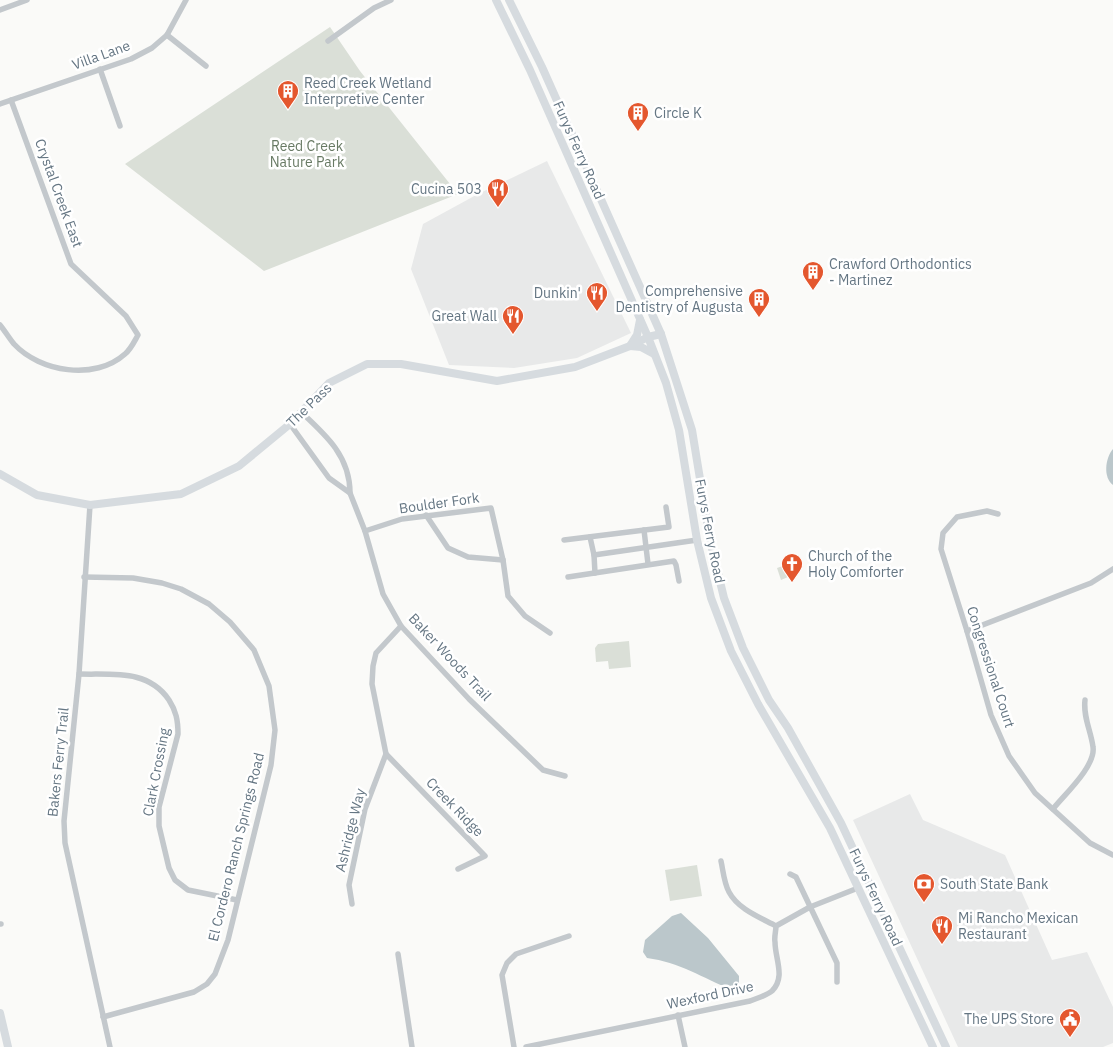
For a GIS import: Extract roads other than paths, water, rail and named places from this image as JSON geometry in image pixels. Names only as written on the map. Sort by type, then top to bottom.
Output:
[{"type":"main road","name":"Furys Ferry Road","points":[[496,0],[566,151],[666,383],[679,430],[697,540],[715,611],[731,651],[758,704],[830,828],[933,1047]]},
{"type":"main road","name":"Furys Ferry Road","points":[[510,0],[662,334],[692,430],[710,540],[730,618],[769,700],[788,728],[840,823],[946,1047]]},
{"type":"main road","points":[[566,151],[577,146]]},
{"type":"main road","points":[[640,320],[636,335],[630,346],[641,347],[654,354]]},
{"type":"main road","name":"The Pass","points":[[0,474],[37,495],[90,505],[181,494],[238,466],[290,424],[329,383],[367,364],[401,364],[497,381],[575,367],[662,334]]},
{"type":"main road","points":[[0,1013],[8,1047]]},
{"type":"street","points":[[0,10],[27,0]]},
{"type":"street","name":"Villa Lane","points":[[0,104],[131,60],[152,48],[166,35],[186,0]]},
{"type":"street","points":[[328,41],[387,0]]},
{"type":"street","points":[[166,35],[206,66]]},
{"type":"street","points":[[100,69],[120,126]]},
{"type":"street","name":"Crystal Creek East","points":[[0,325],[15,345],[38,361],[60,369],[82,371],[106,366],[124,355],[138,335],[126,316],[71,264],[11,100]]},
{"type":"street","name":"Baker Woods Trail","points":[[302,413],[326,435],[342,457],[349,474],[350,493],[366,531],[383,594],[401,626],[469,699],[543,770],[565,776]]},
{"type":"street","points":[[290,424],[329,478],[350,493]]},
{"type":"street","name":"Bakers Ferry Trail","points":[[90,505],[79,674],[64,821],[65,843],[110,1047]]},
{"type":"street","points":[[564,540],[669,527],[666,506]]},
{"type":"street","name":"Boulder Fork","points":[[366,531],[402,519],[491,508],[503,560],[508,596],[525,616],[550,633]]},
{"type":"street","name":"Congressional Court","points":[[998,514],[988,511],[957,518],[943,533],[941,549],[991,715],[1009,756],[1035,793],[1090,843],[1113,855]]},
{"type":"street","points":[[426,515],[448,548],[468,557],[503,560]]},
{"type":"street","points":[[644,530],[648,564]]},
{"type":"street","points":[[590,537],[595,573]]},
{"type":"street","points":[[594,555],[697,540]]},
{"type":"street","points":[[568,577],[674,561],[679,581]]},
{"type":"street","points":[[967,631],[1091,583],[1113,569]]},
{"type":"street","name":"El Cordero Ranch Springs Road","points":[[84,577],[133,578],[162,583],[209,604],[230,622],[254,650],[270,686],[275,730],[271,764],[228,940],[215,974],[207,984],[194,992],[103,1017]]},
{"type":"street","points":[[386,754],[372,684],[373,666],[376,653],[401,626]]},
{"type":"street","name":"Clark Crossing","points":[[79,674],[128,676],[148,680],[163,691],[175,709],[178,721],[178,734],[159,807],[159,826],[169,868],[175,880],[188,890],[237,900]]},
{"type":"street","points":[[1052,809],[1089,765],[1094,749],[1084,711],[1085,700]]},
{"type":"street","name":"Creek Ridge","points":[[386,754],[485,856],[458,869]]},
{"type":"street","name":"Ashridge Way","points":[[352,904],[349,885],[365,809],[386,754]]},
{"type":"street","points":[[721,861],[728,891],[737,902],[749,912],[776,926],[810,907],[858,888]]},
{"type":"street","points":[[790,874],[796,877],[837,963],[837,982]]},
{"type":"street","name":"Wexford Drive","points":[[526,1047],[678,1014],[750,1001],[772,991],[779,978],[774,941],[776,926]]},
{"type":"street","points":[[514,1047],[502,975],[507,963],[516,954],[569,936]]},
{"type":"street","points":[[398,954],[412,1047]]},
{"type":"street","points":[[678,1014],[685,1047]]},
{"type":"place","name":"Reed Creek Wetland Interpretive Center","points":[[288,110]]},
{"type":"place","name":"Circle K","points":[[638,132]]},
{"type":"place","name":"Cucina 503","points":[[498,208]]},
{"type":"place","name":"Crawford Orthodontics - Martinez","points":[[813,291]]},
{"type":"place","name":"Dunkin'","points":[[597,312]]},
{"type":"place","name":"Comprehensive Dentistry of Augusta","points":[[759,318]]},
{"type":"place","name":"Great Wall","points":[[513,335]]},
{"type":"place","name":"Church of the Holy Comforter","points":[[792,583]]},
{"type":"place","name":"South State Bank","points":[[924,903]]},
{"type":"place","name":"Mi Rancho Mexican Restaurant","points":[[942,945]]},
{"type":"place","name":"The UPS Store","points":[[1070,1038]]},
{"type":"park label","name":"Reed Creek Nature Park","points":[[307,154]]}]
